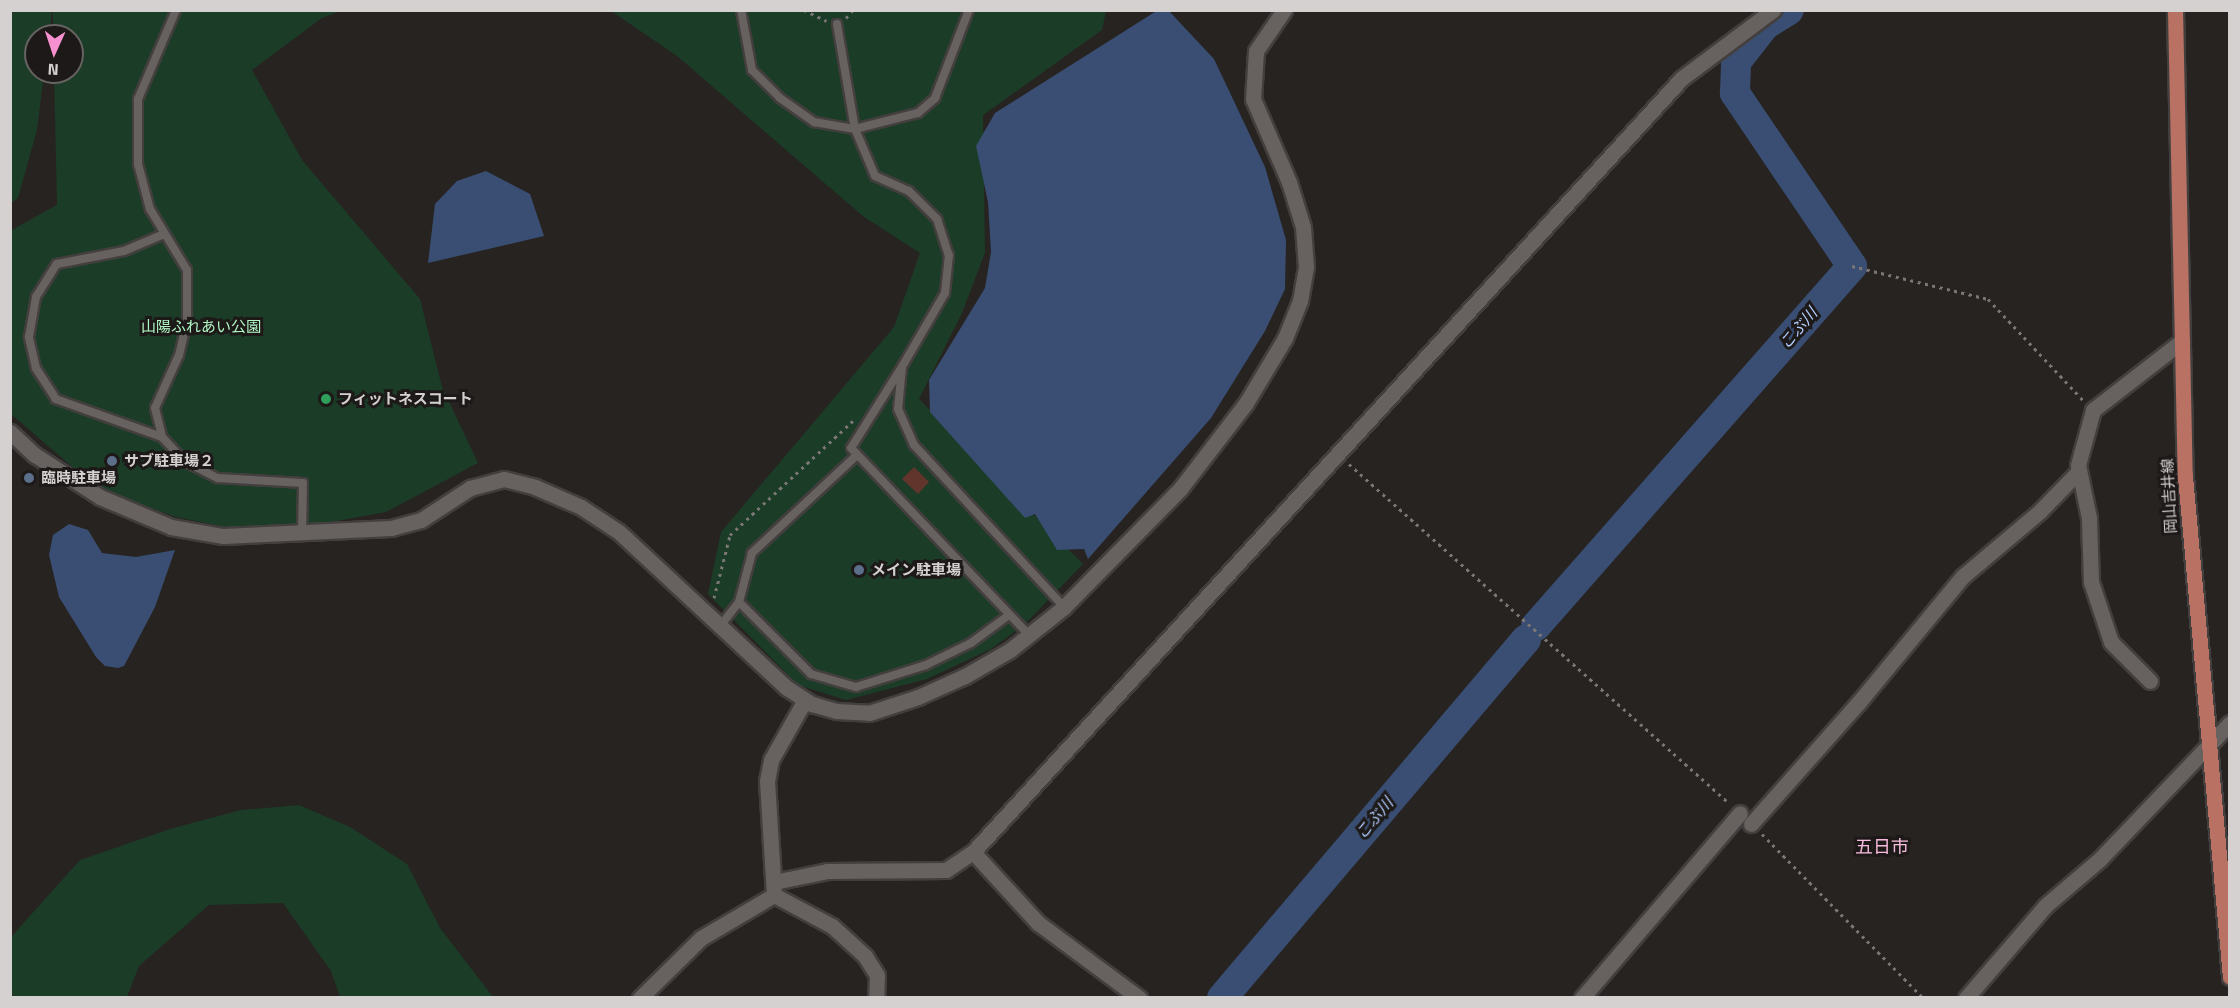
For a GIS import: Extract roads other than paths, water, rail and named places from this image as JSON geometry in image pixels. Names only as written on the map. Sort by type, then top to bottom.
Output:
[{"type":"main road","name":"岡山吉井線","points":[[2175,10],[2185,476],[2206,744],[2229,977]]},
{"type":"street","points":[[10,432],[35,455],[100,497],[171,527],[223,536],[391,528],[421,520],[470,488],[504,479],[581,507],[619,532],[721,624],[787,688],[805,700],[836,711],[869,713],[965,676],[1029,635],[1064,607],[1180,489],[1246,403],[1285,338],[1300,301],[1306,267],[1303,227],[1289,182],[1253,99],[1256,51],[1284,10]]},
{"type":"street","points":[[640,998],[701,938],[774,889],[827,871],[946,870],[973,852],[1682,78],[1773,10]]},
{"type":"street","points":[[2150,681],[2111,642],[2091,582],[2089,518],[2078,472],[2093,410],[2182,340]]},
{"type":"street","points":[[1751,824],[1859,702],[1962,577],[2040,511],[2078,472]]},
{"type":"street","points":[[774,889],[767,781],[776,751],[805,700]]},
{"type":"street","points":[[1966,998],[2045,906],[2100,859],[2206,744],[2229,723]]},
{"type":"street","points":[[1582,998],[1740,813]]},
{"type":"street","points":[[973,852],[1038,923],[1139,998]]},
{"type":"street","points":[[774,889],[832,926],[865,956],[877,975],[876,998]]},
{"type":"lane","points":[[162,437],[156,408],[179,355],[187,321],[187,270],[150,209],[138,164],[138,99],[176,10]]},
{"type":"lane","points":[[741,10],[752,70],[780,98],[814,122],[855,129],[918,113],[936,98],[969,10]]},
{"type":"lane","points":[[837,24],[855,129],[875,176],[909,191],[937,219],[949,255],[945,293],[851,448],[1029,635]]},
{"type":"lane","points":[[164,234],[124,251],[57,264],[36,297],[29,337],[36,368],[56,399],[162,437],[183,461],[218,478],[303,483],[302,533]]},
{"type":"lane","points":[[902,367],[898,409],[914,445],[1064,607]]},
{"type":"lane","points":[[721,624],[740,602],[752,554],[857,455]]},
{"type":"lane","points":[[740,602],[811,674],[856,687],[926,665],[971,643],[1009,615]]},
{"type":"water","points":[[1158,10],[1169,11],[1214,59],[1265,167],[1286,240],[1285,289],[1265,331],[1211,418],[1088,559],[1084,549],[1057,550],[1035,514],[1025,518],[930,412],[929,380],[985,288],[991,252],[988,202],[976,146],[995,113]]},
{"type":"water","points":[[486,171],[530,194],[544,236],[428,263],[435,204],[457,181]]},
{"type":"water","points":[[69,524],[88,530],[102,553],[136,557],[175,550],[155,607],[124,666],[118,668],[105,666],[96,657],[59,597],[49,555],[53,535]]},
{"type":"waterway","name":"こぶ川","points":[[1536,626],[1852,266],[1735,93],[1736,62],[1765,25],[1789,10]]},
{"type":"waterway","name":"こぶ川","points":[[1222,998],[1526,639]]},
{"type":"place","name":"フィットネスコート","points":[[326,399]]},
{"type":"place","name":"サブ駐車場２","points":[[112,461]]},
{"type":"place","name":"臨時駐車場","points":[[29,478]]},
{"type":"place","name":"メイン駐車場","points":[[859,570]]},
{"type":"district","name":"五日市","points":[[1882,847]]},
{"type":"park label","name":"山陽ふれあい公園","points":[[201,327]]}]
